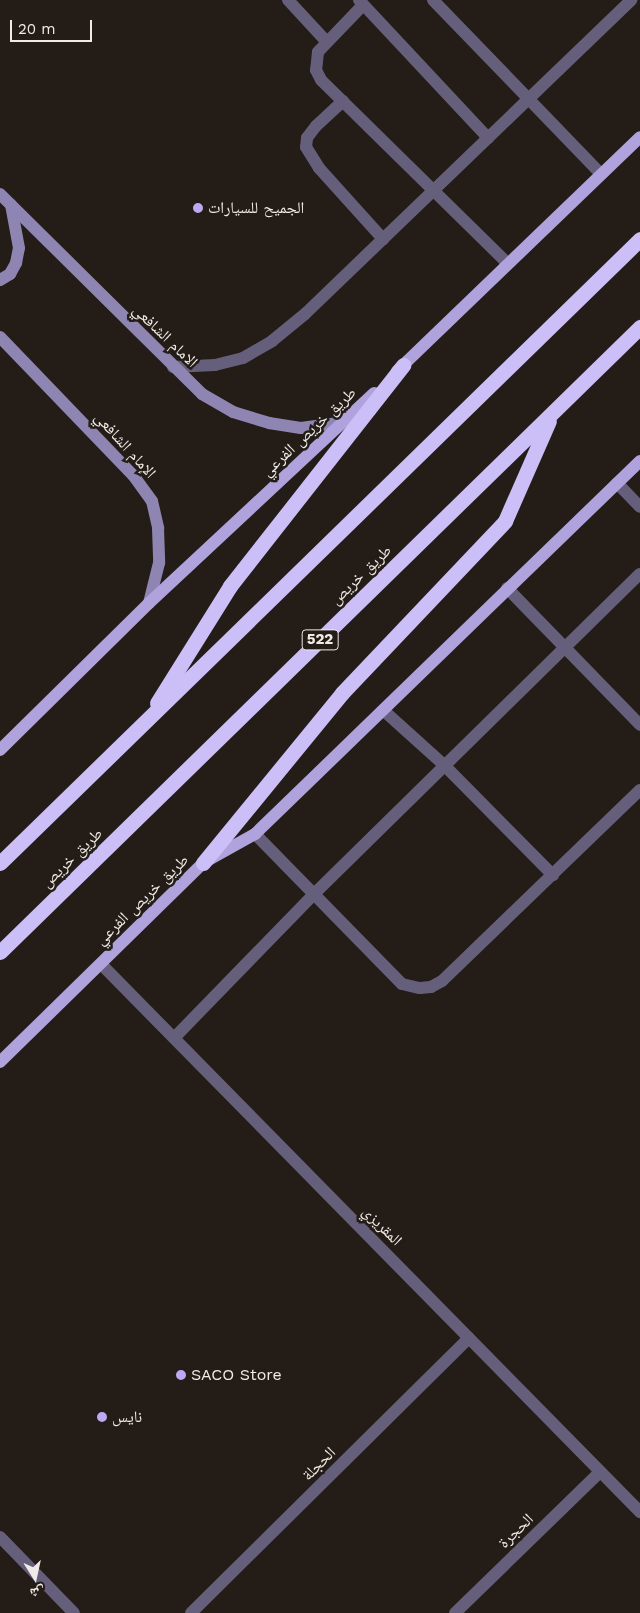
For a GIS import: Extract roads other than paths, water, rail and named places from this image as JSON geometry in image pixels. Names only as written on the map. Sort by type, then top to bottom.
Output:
[{"type":"highway","points":[[0,863],[640,239]]},
{"type":"highway","name":"طريق خريص","points":[[0,952],[640,328]]},
{"type":"highway","points":[[145,723],[230,586],[403,365]]},
{"type":"highway","points":[[203,863],[342,692],[506,521],[552,413]]},
{"type":"main road","name":"طريق خريص الفرعي","points":[[0,750],[148,603],[344,422],[506,263],[640,136]]},
{"type":"main road","name":"الامام الشافعي","points":[[0,194],[202,394],[232,412],[269,424],[301,428],[344,422]]},
{"type":"main road","points":[[0,280],[10,274],[16,263],[18,248],[11,205]]},
{"type":"main road","name":"الإمام الشافعي","points":[[0,337],[133,474],[152,501],[158,528],[159,563],[148,603]]},
{"type":"main road","name":"طريق خريص الفرعي","points":[[0,1062],[203,863],[254,834],[640,461]]},
{"type":"street","points":[[288,0],[326,41]]},
{"type":"street","points":[[433,0],[601,174]]},
{"type":"street","points":[[173,367],[215,365],[243,358],[272,341],[305,314],[631,0]]},
{"type":"street","points":[[488,138],[361,3],[318,52],[316,70],[321,80],[434,189],[506,263]]},
{"type":"street","points":[[343,101],[316,126],[307,138],[306,147],[319,168],[383,239]]},
{"type":"street","points":[[617,483],[640,507]]},
{"type":"street","points":[[174,1038],[313,895],[563,647],[640,574]]},
{"type":"street","points":[[507,588],[640,725]]},
{"type":"street","points":[[383,710],[444,765],[552,875]]},
{"type":"street","points":[[254,834],[402,984],[420,988],[431,987],[442,981],[640,790]]},
{"type":"street","name":"المقريزي","points":[[101,964],[640,1512]]},
{"type":"street","name":"الحجلة","points":[[191,1613],[469,1338]]},
{"type":"street","name":"الحجرة","points":[[455,1613],[600,1472]]},
{"type":"street","points":[[0,1537],[74,1613]]},
{"type":"place","name":"الجميح للسيارات","points":[[198,208]]},
{"type":"place","name":"SACO Store","points":[[181,1375]]},
{"type":"place","name":"نايس","points":[[102,1417]]}]
